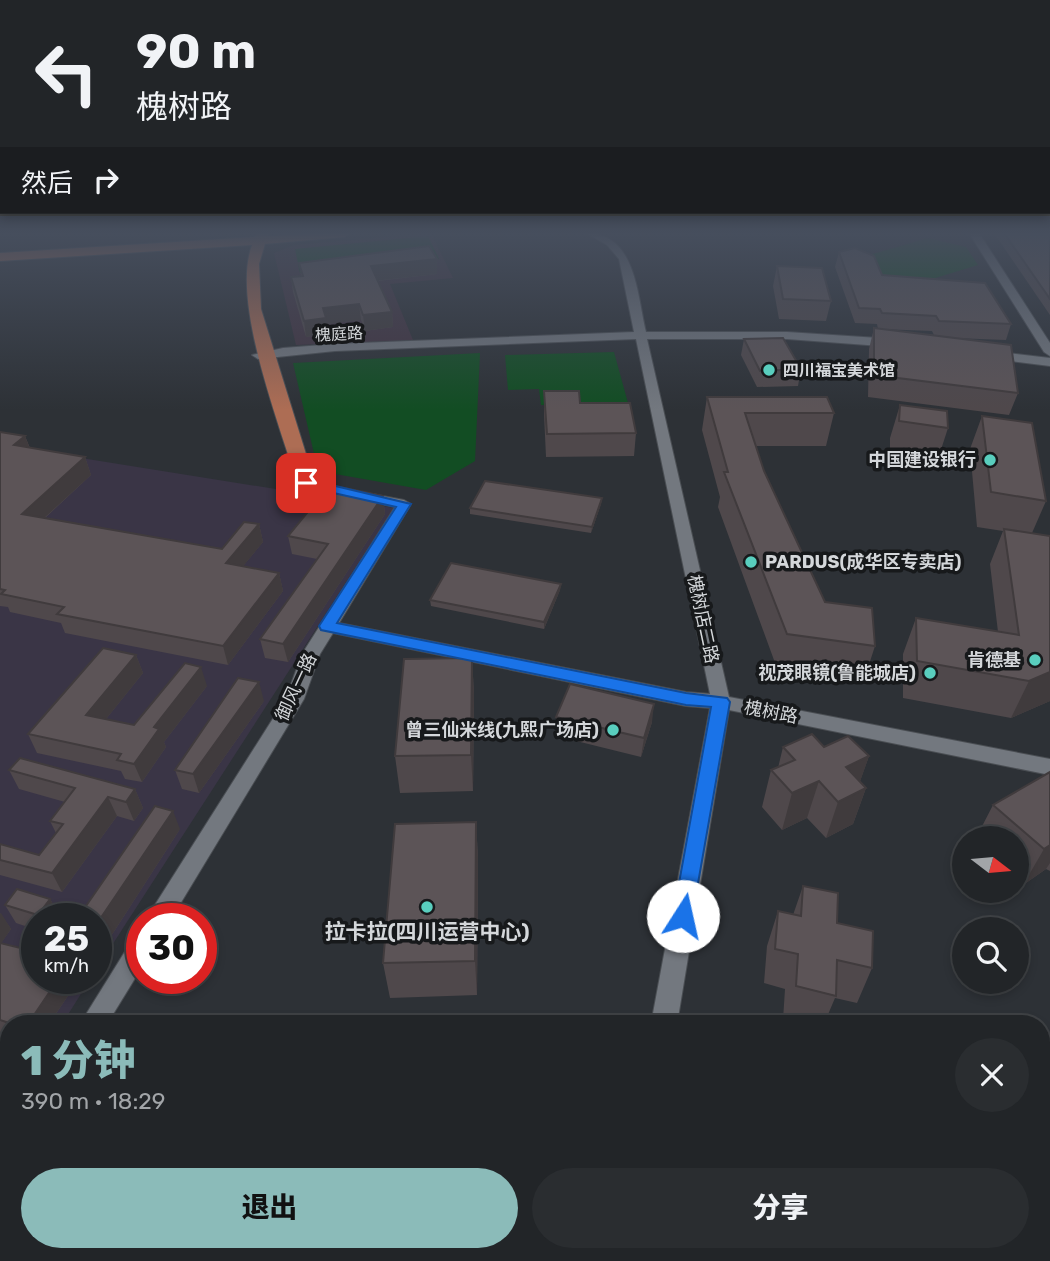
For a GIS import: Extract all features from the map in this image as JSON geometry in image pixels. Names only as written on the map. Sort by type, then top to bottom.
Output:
[{"type":"main road","name":"御风一路","points":[[253,292],[254,309],[264,354],[299,482]]},
{"type":"street","name":"槐树店二路","points":[[632,292],[721,702],[666,1015]]},
{"type":"street","points":[[1012,292],[1050,352]]},
{"type":"street","name":"槐庭路","points":[[264,354],[642,334],[849,338],[902,344]]},
{"type":"street","points":[[983,354],[1050,362]]},
{"type":"street","name":"御风一路","points":[[168,903],[295,699],[311,654],[404,504],[299,482]]},
{"type":"street","name":"槐树路","points":[[327,626],[686,699],[721,702],[1050,767]]},
{"type":"street","points":[[99,1015],[126,971]]},
{"type":"shaded area","points":[[283,292],[393,292],[413,340],[296,345]]},
{"type":"shaded area","points":[[0,445],[394,508],[139,903],[126,903],[126,923],[112,945],[112,903],[21,903],[21,994],[81,994],[68,1015],[0,1015]]},
{"type":"green space","points":[[614,352],[628,403],[541,405],[539,389],[508,390],[505,355]]},
{"type":"green space","points":[[480,353],[475,461],[426,490],[318,471],[293,363]]},
{"type":"building","points":[[295,292],[383,292],[392,312],[363,315],[359,304],[323,308],[326,318],[304,321]]},
{"type":"building","points":[[782,292],[829,292],[831,301],[783,299]]},
{"type":"building","points":[[853,292],[991,292],[1011,324],[939,321],[936,316],[882,313],[880,309],[859,308]]},
{"type":"building","points":[[874,328],[1011,345],[1018,393],[874,375]]},
{"type":"building","points":[[783,338],[801,369],[760,371],[744,339]]},
{"type":"building","points":[[544,391],[579,391],[580,403],[630,403],[636,433],[547,434]]},
{"type":"building","points":[[707,397],[827,397],[834,413],[745,413],[764,471],[825,602],[872,608],[875,646],[787,634],[724,472],[728,472]]},
{"type":"building","points":[[900,405],[947,411],[948,428],[899,421]]},
{"type":"building","points":[[982,416],[1032,423],[1046,501],[991,492]]},
{"type":"building","points":[[0,432],[25,436],[14,445],[85,457],[22,514],[222,549],[244,522],[259,524],[226,563],[279,573],[223,646],[57,614],[64,607],[1,594],[5,590],[0,589]]},
{"type":"building","points":[[485,481],[602,498],[592,527],[470,508]]},
{"type":"building","points":[[330,485],[383,496],[283,644],[260,639],[328,544],[288,536]]},
{"type":"building","points":[[1004,529],[1050,536],[1050,672],[1029,681],[917,661],[916,618],[1019,635]]},
{"type":"building","points":[[451,563],[561,584],[544,622],[430,600]]},
{"type":"building","points":[[103,648],[136,655],[86,715],[134,725],[185,663],[201,667],[154,727],[159,729],[134,764],[117,760],[121,754],[28,734]]},
{"type":"building","points":[[472,658],[471,755],[395,756],[404,659]]},
{"type":"building","points":[[238,678],[259,682],[193,774],[175,770]]},
{"type":"building","points":[[570,684],[654,704],[644,738],[556,717]]},
{"type":"building","points":[[812,734],[824,747],[848,736],[869,756],[846,767],[866,788],[838,802],[819,781],[792,793],[771,770],[795,760],[783,747]]},
{"type":"building","points":[[20,758],[135,789],[126,802],[108,797],[52,873],[0,860],[0,844],[39,855],[63,824],[50,821],[75,788],[9,770]]},
{"type":"building","points":[[1050,772],[1050,845],[1044,849],[1029,836],[1029,826],[1017,826],[993,805]]},
{"type":"building","points":[[155,806],[173,811],[111,903],[88,903]]},
{"type":"building","points":[[476,822],[475,961],[383,963],[395,824]]},
{"type":"building","points":[[803,886],[838,893],[837,923],[873,931],[872,968],[837,960],[836,996],[796,986],[798,954],[775,949],[778,911],[801,916]]},
{"type":"building","points":[[17,889],[50,899],[47,903],[21,903],[21,910],[5,905]]},
{"type":"building","points":[[0,943],[21,948],[21,994],[48,994],[34,1015],[0,1015]]},
{"type":"place","name":"四川福宝美术馆","points":[[769,370]]},
{"type":"place","name":"中国建设银行","points":[[990,460]]},
{"type":"place","name":"PARDUS(成华区专卖店)","points":[[751,562]]},
{"type":"place","name":"肯德基","points":[[1035,660]]},
{"type":"place","name":"视茂眼镜(鲁能城店)","points":[[930,673]]},
{"type":"place","name":"曾三仙米线(九熙广场店)","points":[[613,730]]},
{"type":"place","name":"拉卡拉(四川运营中心)","points":[[427,907]]},
{"type":"route","points":[[306,483],[404,504],[327,626],[686,699],[721,702],[683,916]]}]
